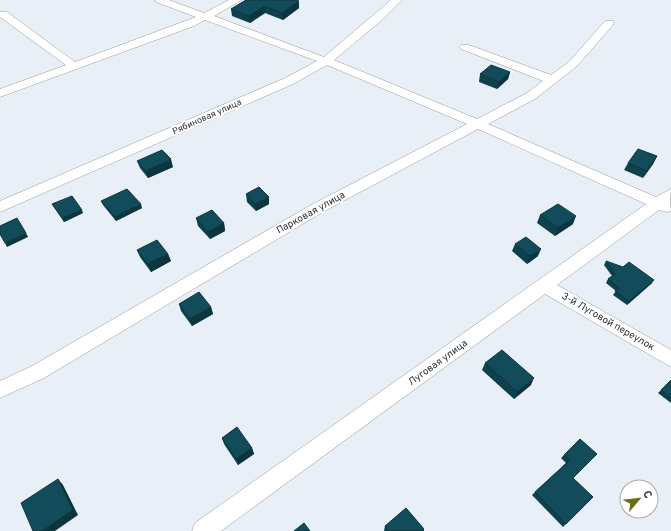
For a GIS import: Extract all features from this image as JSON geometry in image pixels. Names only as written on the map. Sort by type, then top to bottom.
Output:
[{"type":"street","points":[[160,0],[326,61],[478,124],[622,189],[667,202]]},
{"type":"street","points":[[0,93],[190,24],[237,0]]},
{"type":"street","name":"Рябиновая улица","points":[[0,207],[289,81],[326,61],[378,18],[396,0]]},
{"type":"street","points":[[1,14],[74,66]]},
{"type":"street","name":"Парковая улица","points":[[0,390],[38,372],[316,209],[531,96],[573,64],[610,23]]},
{"type":"street","points":[[465,47],[552,80]]},
{"type":"street","name":"Луговая улица","points":[[203,531],[546,286],[667,202]]},
{"type":"street","name":"3-й Луговой переулок","points":[[546,286],[671,359]]},
{"type":"building","points":[[246,0],[299,1],[282,13],[265,6],[249,16],[231,9]]},
{"type":"building","points":[[491,65],[510,72],[499,82],[480,74]]},
{"type":"building","points":[[638,149],[657,156],[647,171],[628,163]]},
{"type":"building","points":[[162,150],[171,159],[146,171],[137,161]]},
{"type":"building","points":[[259,187],[269,197],[255,204],[246,194]]},
{"type":"building","points":[[127,189],[141,204],[115,217],[101,201]]},
{"type":"building","points":[[72,196],[82,210],[62,218],[52,204]]},
{"type":"building","points":[[558,204],[576,216],[558,228],[540,215]]},
{"type":"building","points":[[212,210],[224,223],[208,232],[196,218]]},
{"type":"building","points":[[17,218],[26,233],[5,243],[0,234],[0,226]]},
{"type":"building","points":[[526,237],[541,249],[530,256],[515,244]]},
{"type":"building","points":[[157,240],[168,254],[148,264],[137,250]]},
{"type":"building","points":[[606,261],[623,267],[629,262],[654,280],[629,301],[615,291],[619,288],[608,279],[615,274]]},
{"type":"building","points":[[199,292],[211,307],[190,319],[179,304]]},
{"type":"building","points":[[502,350],[534,378],[517,392],[485,363]]},
{"type":"building","points":[[671,380],[671,398],[661,390]]},
{"type":"building","points":[[237,427],[252,448],[236,459],[222,438]]},
{"type":"building","points":[[580,439],[597,454],[573,478],[593,497],[566,524],[535,492],[570,460],[564,455]]},
{"type":"building","points":[[58,479],[73,510],[42,531],[33,531],[21,503]]},
{"type":"building","points":[[406,508],[424,529],[422,531],[388,531],[385,526]]},
{"type":"building","points":[[304,523],[310,531],[294,531]]}]
